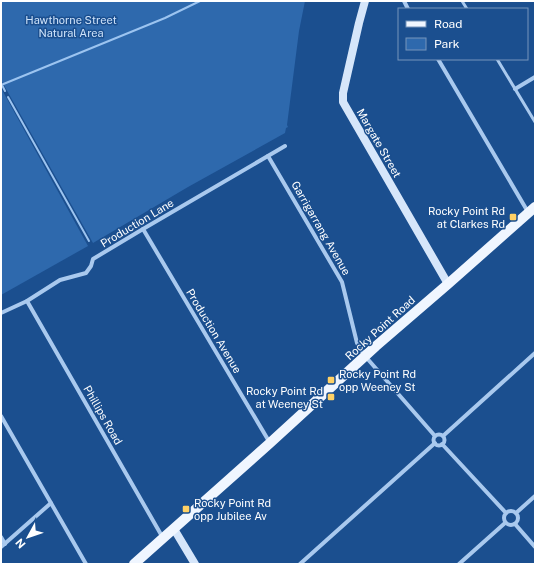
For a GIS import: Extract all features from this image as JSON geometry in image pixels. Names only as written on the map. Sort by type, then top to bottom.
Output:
[{"type":"main road","name":"Rocky Point Road","points":[[134,564],[396,328],[532,210]]},
{"type":"street","name":"Margate Street","points":[[365,1],[343,93],[343,102],[448,284]]},
{"type":"street","points":[[439,60],[532,210]]},
{"type":"street","points":[[515,89],[535,77]]},
{"type":"street","name":"Production Lane","points":[[1,313],[27,301],[60,280],[86,273],[91,266],[93,259],[285,146]]},
{"type":"street","name":"Garrigarrang Avenue","points":[[268,156],[342,282],[358,343],[365,356],[435,436]]},
{"type":"street","name":"Production Avenue","points":[[143,229],[270,443]]},
{"type":"street","name":"Phillips Road","points":[[27,301],[163,538]]},
{"type":"street","points":[[442,444],[444,440],[443,436],[535,354]]},
{"type":"street","points":[[1,416],[86,564]]},
{"type":"street","points":[[434,444],[433,440],[435,436],[439,434],[443,436]]},
{"type":"street","points":[[300,564],[434,444],[442,444]]},
{"type":"street","points":[[442,444],[506,513]]},
{"type":"street","points":[[516,513],[535,496]]},
{"type":"street","points":[[1,537],[3,545],[51,503]]},
{"type":"street","points":[[516,513],[512,511],[506,513],[503,517],[505,523],[509,526],[516,524]]},
{"type":"street","points":[[516,513],[518,520],[516,524],[518,528],[535,547]]},
{"type":"street","points":[[459,564],[505,523]]},
{"type":"street","points":[[174,529],[195,564]]},
{"type":"lane","points":[[498,60],[535,122]]},
{"type":"green space","name":"Hawthorne Street Natural Area","points":[[1,1],[305,1],[299,31],[287,125],[288,127],[286,128],[285,133],[188,187],[93,243],[1,80]]},
{"type":"green space","points":[[1,88],[88,246],[1,295]]},
{"type":"waterway","points":[[1,85],[165,18],[200,1]]},
{"type":"waterway","points":[[2,85],[5,91]]},
{"type":"waterway","points":[[8,97],[89,241]]},
{"type":"place","name":"Rocky Point Rd at Clarkes Rd","points":[[513,217]]},
{"type":"place","name":"Rocky Point Rd opp Weeney St","points":[[331,380]]},
{"type":"place","name":"Rocky Point Rd at Weeney St","points":[[331,397]]},
{"type":"place","name":"Rocky Point Rd opp Jubilee Av","points":[[186,509]]}]
